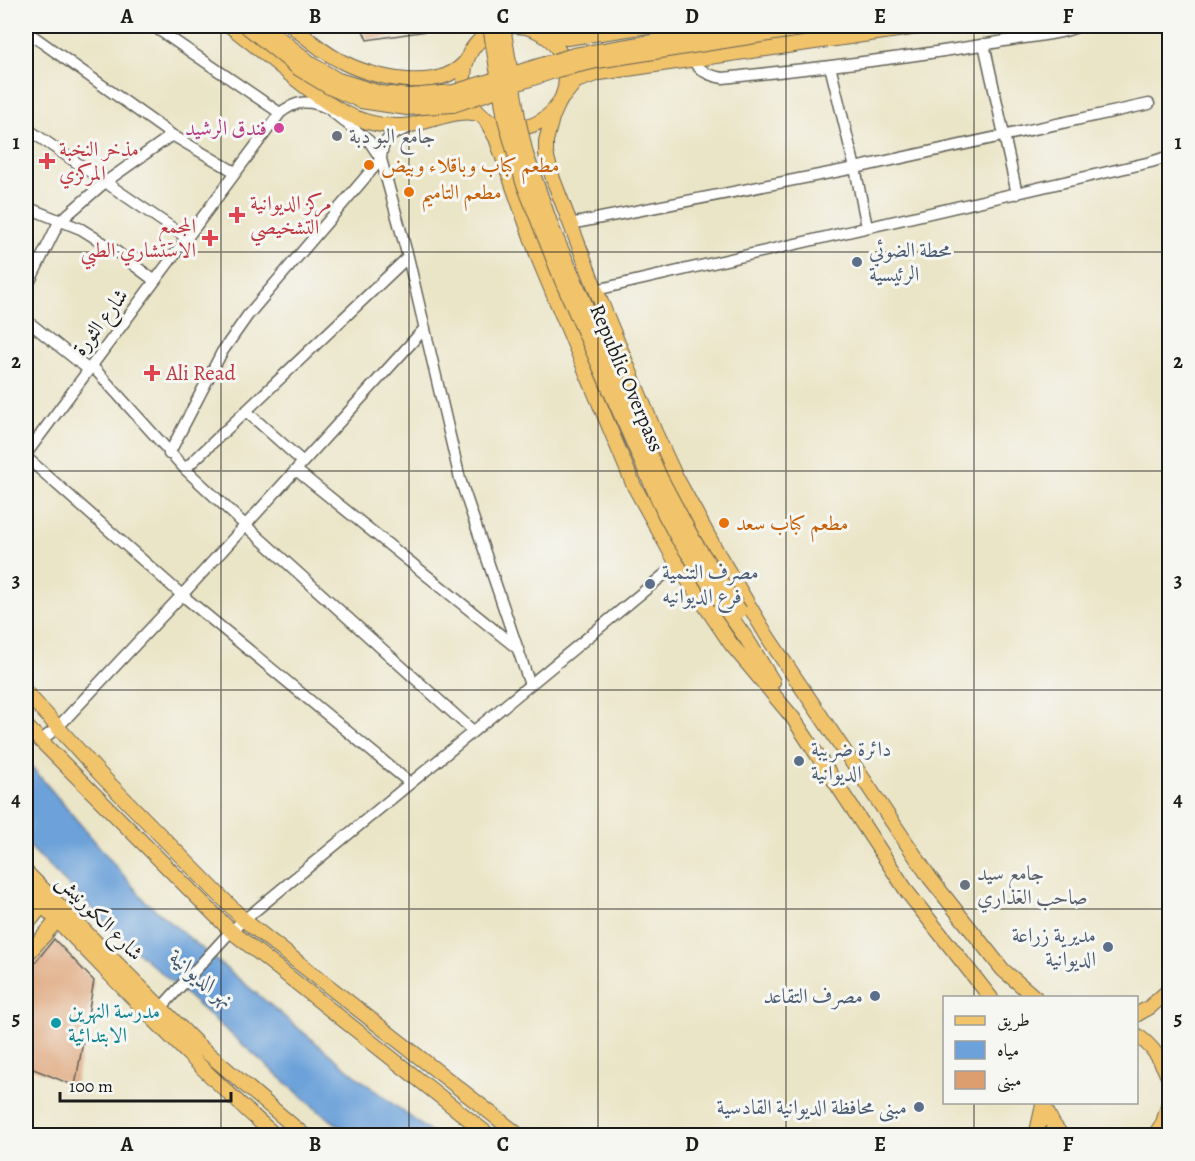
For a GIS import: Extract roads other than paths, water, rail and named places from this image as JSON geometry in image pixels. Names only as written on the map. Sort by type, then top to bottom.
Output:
[{"type":"main road","points":[[230,26],[315,95],[348,114],[372,122],[391,125],[426,123],[462,112],[472,112],[500,126],[510,128],[528,127],[545,118],[576,81],[588,76],[925,26]]},
{"type":"main road","points":[[246,26],[299,69],[329,87],[361,101],[407,108],[453,105],[557,70],[597,61],[820,26]]},
{"type":"main road","points":[[264,26],[313,65],[338,80],[380,93],[417,96],[439,95],[468,88],[574,55],[748,26]]},
{"type":"main road","points":[[292,26],[337,59],[366,72],[408,80],[439,78],[453,74],[461,69],[480,41],[494,31],[511,27],[567,38],[648,26]]},
{"type":"main road","points":[[479,26],[480,41]]},
{"type":"main road","name":"Republic Overpass","points":[[490,26],[512,149],[538,223],[664,514],[676,537],[736,614],[800,685]]},
{"type":"main road","name":"Republic Overpass","points":[[503,26],[526,154],[552,228],[660,477],[736,614],[748,641],[793,718]]},
{"type":"main road","points":[[538,31],[557,48],[564,63],[566,80],[548,131],[546,154],[596,290],[674,473],[717,552],[770,639],[930,878],[1003,970],[1034,996]]},
{"type":"main road","points":[[467,60],[464,77],[467,94],[496,138],[539,260],[634,486],[677,564],[731,644],[793,718],[908,892],[990,996]]},
{"type":"main road","points":[[26,692],[57,728],[244,920],[520,1136]]},
{"type":"main road","points":[[26,726],[231,931],[490,1136]]},
{"type":"main road","name":"شارع الكورنيش","points":[[26,872],[46,901],[181,1048],[275,1135]]},
{"type":"main road","name":"شارع الكورنيش","points":[[26,889],[46,901]]},
{"type":"main road","points":[[26,927],[46,901]]},
{"type":"main road","points":[[26,956],[61,916]]},
{"type":"main road","name":"شارع الكورنيش","points":[[61,916],[163,1006],[223,1068],[304,1136]]},
{"type":"main road","points":[[1138,1014],[1170,989]]},
{"type":"main road","points":[[1138,1036],[1155,1052],[1170,1082]]},
{"type":"main road","points":[[1154,1136],[1163,1123],[1170,1099]]},
{"type":"main road","points":[[1036,1136],[1042,1104]]},
{"type":"main road","points":[[1042,1104],[1053,1125],[1062,1136]]},
{"type":"main road","points":[[294,1136],[304,1136]]},
{"type":"street","points":[[153,26],[280,113]]},
{"type":"street","points":[[692,59],[700,70],[723,78],[830,66],[984,44],[1079,26]]},
{"type":"street","points":[[26,31],[172,135],[235,172]]},
{"type":"street","points":[[984,44],[1017,194]]},
{"type":"street","points":[[830,66],[867,227]]},
{"type":"street","points":[[315,95],[369,141],[381,159],[408,257],[460,479],[530,685]]},
{"type":"street","name":"شارع الثورة","points":[[26,456],[280,113],[291,105],[304,101],[348,114]]},
{"type":"street","points":[[570,224],[855,168],[1149,104]]},
{"type":"street","points":[[170,454],[222,352],[248,315],[381,159],[383,143],[390,136],[426,123]]},
{"type":"street","points":[[26,128],[187,238]]},
{"type":"street","points":[[26,289],[58,222],[105,183],[172,135]]},
{"type":"street","points":[[596,290],[1017,194],[1170,156]]},
{"type":"street","points":[[26,207],[58,222],[81,229],[113,249],[155,281]]},
{"type":"street","points":[[185,469],[408,257]]},
{"type":"street","points":[[26,320],[90,368],[185,469],[473,731]]},
{"type":"street","points":[[40,741],[57,728],[182,595],[425,328]]},
{"type":"street","points":[[246,411],[300,466],[518,649]]},
{"type":"street","points":[[26,456],[182,595],[410,783]]},
{"type":"street","points":[[163,1006],[231,931],[677,564]]},
{"type":"street","points":[[275,1135],[287,1120]]},
{"type":"water","name":"نهر الديوانية","points":[[26,760],[146,902],[356,1076],[434,1135],[351,1135],[315,1108],[116,933],[26,843]]},
{"type":"place","name":"فندق الرشيد","points":[[279,128]]},
{"type":"place","name":"جامع البو دبة","points":[[337,136]]},
{"type":"place","name":"مذخر النخبة المركزي","points":[[47,161]]},
{"type":"place","name":"مطعم كباب وباقلاء وبيض","points":[[369,165]]},
{"type":"place","name":"مطعم التاميم","points":[[409,192]]},
{"type":"place","name":"مركز الديوانية التشخيصي","points":[[237,215]]},
{"type":"place","name":"المجمع الاستشاري الطبي","points":[[210,238]]},
{"type":"place","name":"محطة الضوئي الرئيسية","points":[[857,262]]},
{"type":"place","name":"Ali Read","points":[[152,373]]},
{"type":"place","name":"مطعم كباب سعد","points":[[724,523]]},
{"type":"place","name":"مصرف التنمية فرع الديوانيه","points":[[650,584]]},
{"type":"place","name":"دائرة ضريبة الديوانية","points":[[799,761]]},
{"type":"place","name":"جامع سيد صاحب العذاري","points":[[965,885]]},
{"type":"place","name":"مديرية زراعة الديوانية","points":[[1108,947]]},
{"type":"place","name":"مصرف التقاعد","points":[[875,996]]},
{"type":"place","name":"مدرسة النهرين الابتدائية","points":[[56,1023]]},
{"type":"place","name":"مبنى محافظة الديوانية القادسية","points":[[919,1107]]}]
